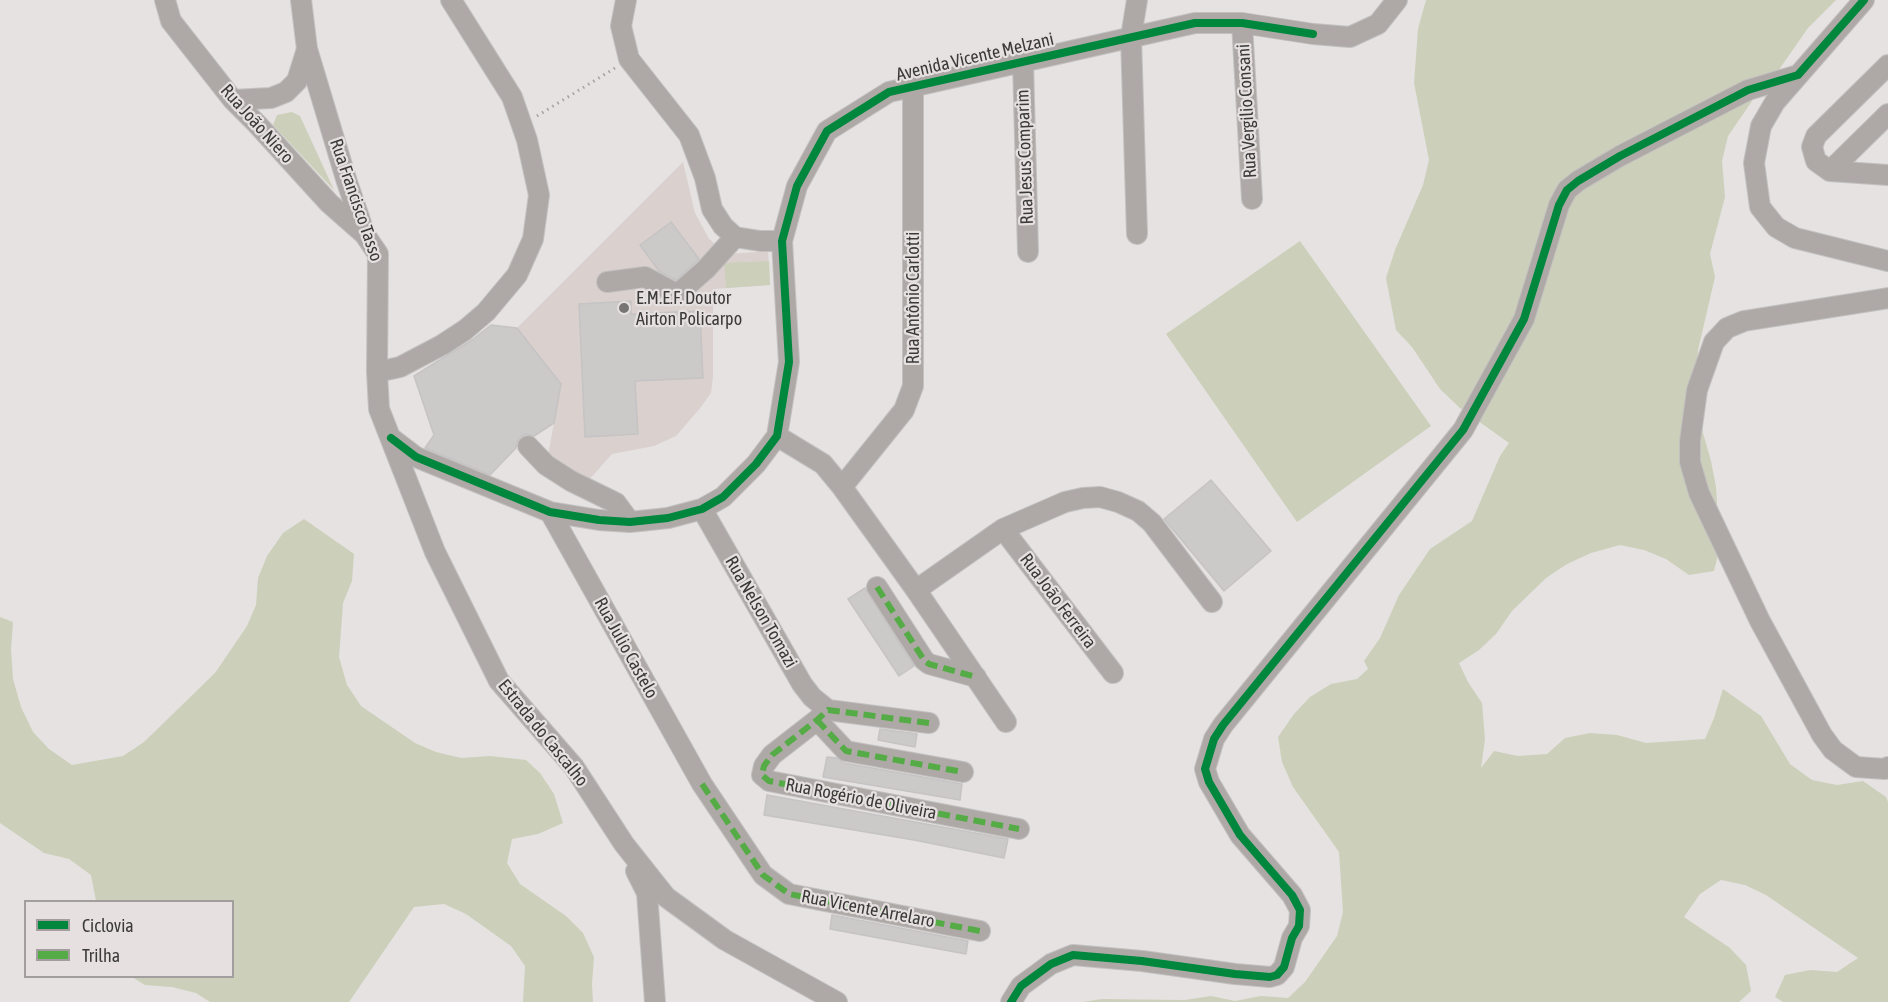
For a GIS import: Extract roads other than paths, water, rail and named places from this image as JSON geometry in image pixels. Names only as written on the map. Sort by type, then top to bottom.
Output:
[{"type":"street","name":"Rua João Niero","points":[[165,0],[171,21],[232,100],[329,203],[365,235]]},
{"type":"street","name":"Rua Francisco Tasso","points":[[301,0],[307,49],[365,235],[378,254],[379,409],[390,438]]},
{"type":"street","points":[[377,372],[400,367],[465,330],[486,312],[517,275],[533,239],[539,195],[527,140],[512,97],[451,0]]},
{"type":"street","points":[[626,0],[621,26],[629,59],[689,135],[705,178],[712,209],[735,237],[760,241],[782,241]]},
{"type":"street","points":[[1137,0],[1131,37],[1137,234]]},
{"type":"street","name":"Avenida Vicente Melzani","points":[[390,438],[426,462],[550,512],[599,520],[630,522],[668,518],[702,508],[723,497],[756,464],[777,436],[789,362],[782,241],[797,186],[827,131],[889,92],[1195,22],[1242,23],[1350,37],[1378,24],[1398,0]]},
{"type":"street","points":[[1864,0],[1775,102],[1761,126],[1754,163],[1760,207],[1776,227],[1795,238],[1888,261]]},
{"type":"street","name":"Rua Vergilio Consani","points":[[1242,23],[1252,199]]},
{"type":"street","points":[[232,100],[271,98],[286,92],[297,81],[307,49]]},
{"type":"street","name":"Rua Jesus Comparim","points":[[1023,62],[1028,252]]},
{"type":"street","points":[[1888,65],[1816,136],[1812,147],[1816,161],[1830,171],[1888,174]]},
{"type":"street","points":[[1011,1002],[1021,986],[1051,964],[1074,955],[1270,977],[1277,975],[1284,967],[1292,938],[1299,926],[1300,910],[1292,895],[1240,835],[1209,782],[1205,769],[1214,739],[1222,724],[1463,430],[1524,319],[1559,206],[1567,190],[1620,156],[1749,90],[1798,75]]},
{"type":"street","name":"Rua Antônio Carlotti","points":[[842,487],[904,410],[914,386],[913,87]]},
{"type":"street","points":[[1830,171],[1888,114]]},
{"type":"street","points":[[607,282],[649,278],[675,293],[681,291],[706,269],[735,237]]},
{"type":"street","points":[[1888,298],[1744,321],[1727,328],[1714,342],[1696,390],[1690,441],[1690,462],[1699,494],[1760,621],[1822,735],[1833,750],[1856,766],[1885,769],[1888,767]]},
{"type":"street","points":[[777,436],[823,464],[842,487],[1006,722]]},
{"type":"street","name":"Estrada do Cascalho","points":[[390,438],[435,552],[499,681],[574,767],[624,844],[666,897],[725,940],[837,1002]]},
{"type":"street","points":[[528,446],[546,465],[571,481],[616,503],[630,522]]},
{"type":"street","points":[[916,590],[1003,529],[1065,502],[1083,498],[1100,498],[1118,502],[1138,511],[1152,523],[1212,602]]},
{"type":"street","name":"Rua Nelson Tomazi","points":[[702,508],[802,684],[846,751],[963,772]]},
{"type":"street","name":"Rua Julio Castelo","points":[[550,512],[702,784]]},
{"type":"street","name":"Rua João Ferreira","points":[[1003,529],[1113,673]]},
{"type":"street","points":[[877,586],[924,660],[929,664],[976,677]]},
{"type":"street","points":[[823,715],[929,723]]},
{"type":"street","name":"Rua Rogério de Oliveira","points":[[823,715],[772,755],[764,766],[762,775],[769,781],[1019,829]]},
{"type":"street","name":"Rua Vicente Arrelaro","points":[[702,784],[764,875],[789,894],[980,931]]},
{"type":"street","points":[[624,844],[647,893],[655,1002]]},
{"type":"place","name":"E.M.E.F. Doutor Airton Policarpo","points":[[624,308]]}]
